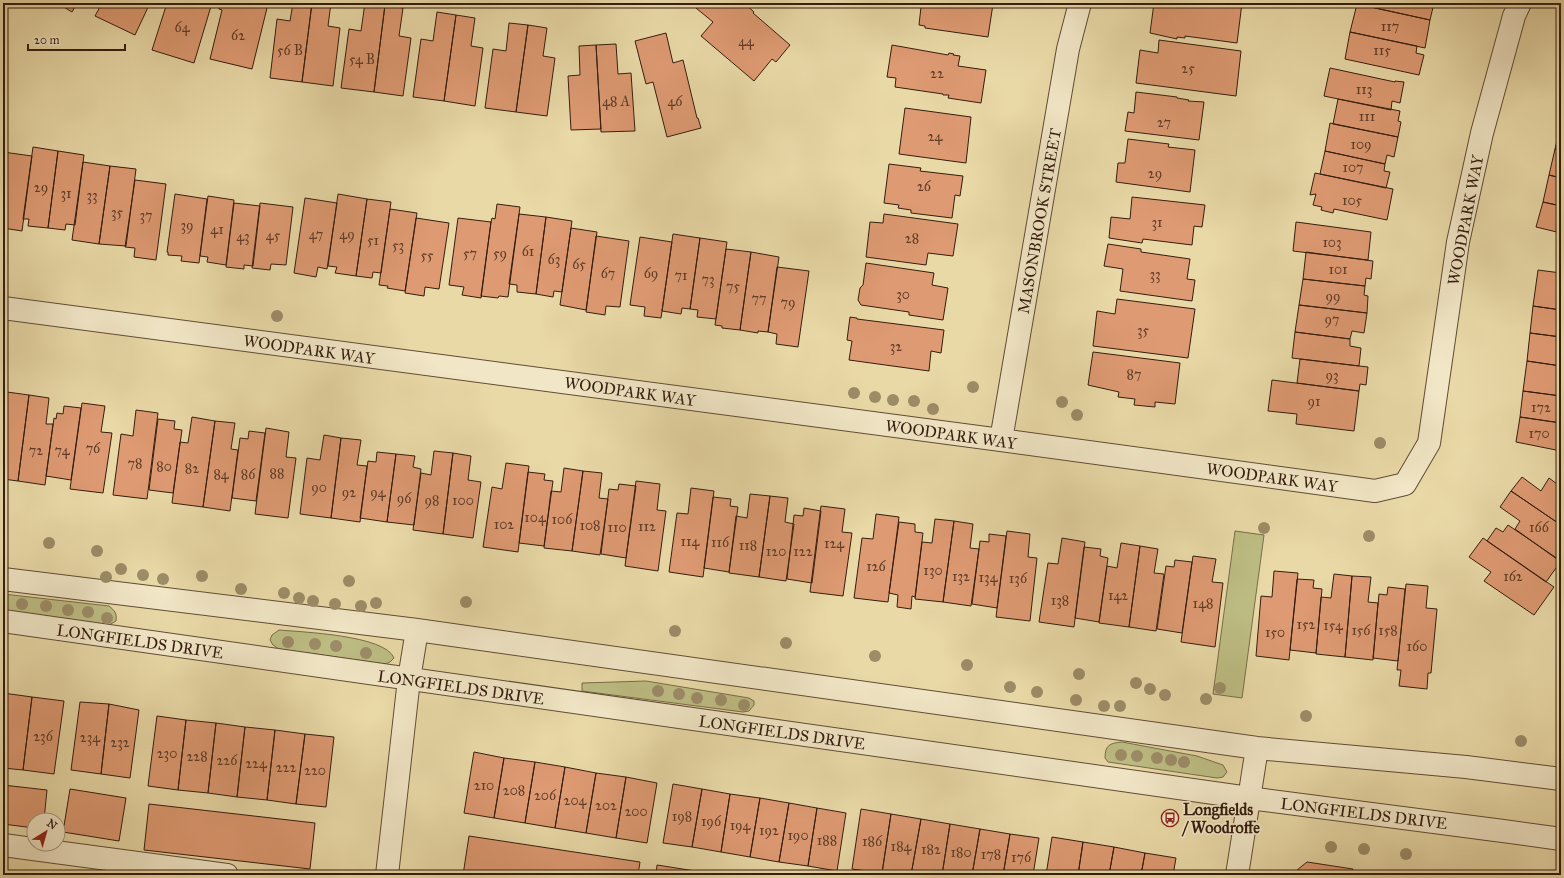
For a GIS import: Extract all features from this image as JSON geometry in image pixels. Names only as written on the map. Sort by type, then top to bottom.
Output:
[{"type":"street","name":"MASONBROOK STREET","points":[[1001,440],[1068,49],[1080,3]]},
{"type":"street","name":"WOODPARK WAY","points":[[3,308],[1375,491],[1405,484],[1429,444],[1458,242],[1484,126],[1514,16],[1520,3]]},
{"type":"street","points":[[3,578],[417,630],[1257,748],[1466,766],[1561,779]]},
{"type":"street","name":"LONGFIELDS DRIVE","points":[[3,621],[1248,798],[1503,830],[1561,839]]},
{"type":"street","points":[[387,875],[409,679],[417,630]]},
{"type":"street","points":[[1237,875],[1257,748]]},
{"type":"street","points":[[3,845],[227,875]]},
{"type":"green space","points":[[1235,531],[1264,535],[1242,698],[1213,694]]},
{"type":"green space","points":[[3,594],[109,606],[115,612],[116,621],[109,625],[3,612]]},
{"type":"green space","points":[[279,630],[341,636],[359,640],[375,644],[387,650],[394,658],[385,664],[279,649],[273,645],[270,640],[272,635]]},
{"type":"green space","points":[[646,681],[749,698],[754,701],[754,705],[749,711],[743,712],[582,691],[582,683]]},
{"type":"green space","points":[[1122,742],[1197,756],[1223,765],[1227,772],[1223,777],[1217,778],[1108,762],[1105,758],[1107,747],[1114,743]]},
{"type":"building","points":[[57,3],[77,3],[72,12]]},
{"type":"building","points":[[102,3],[150,3],[135,35],[95,16]]},
{"type":"building","points":[[167,3],[212,3],[194,63],[152,50]]},
{"type":"building","points":[[220,3],[251,3],[267,8],[252,69],[210,59],[222,10],[219,9]]},
{"type":"building","points":[[293,3],[312,3],[302,82],[270,78],[277,19],[290,21]]},
{"type":"building","points":[[312,3],[331,3],[328,26],[340,28],[333,86],[302,82]]},
{"type":"building","points":[[365,3],[385,5],[374,92],[341,88],[349,29],[361,31]]},
{"type":"building","points":[[701,3],[744,3],[754,12],[753,13],[790,45],[776,62],[772,59],[754,81],[701,36],[713,22],[696,8]]},
{"type":"building","points":[[912,3],[993,4],[988,37],[925,28],[925,26],[919,25],[921,7],[912,6]]},
{"type":"building","points":[[1154,3],[1242,3],[1237,43],[1185,36],[1185,38],[1177,37],[1177,39],[1150,33]]},
{"type":"building","points":[[1357,3],[1434,3],[1430,20]]},
{"type":"building","points":[[1357,4],[1430,20],[1425,48],[1350,32]]},
{"type":"building","points":[[385,5],[403,8],[399,36],[411,38],[403,96],[374,92]]},
{"type":"building","points":[[437,12],[456,15],[444,101],[413,97],[421,39],[433,41]]},
{"type":"building","points":[[456,15],[475,18],[471,46],[483,48],[475,106],[444,101]]},
{"type":"building","points":[[509,23],[528,25],[516,112],[485,108],[493,49],[506,51]]},
{"type":"building","points":[[528,25],[547,28],[543,56],[555,58],[547,116],[516,112]]},
{"type":"building","points":[[1350,32],[1417,46],[1416,53],[1424,55],[1419,75],[1345,59]]},
{"type":"building","points":[[666,33],[673,63],[683,60],[697,118],[701,128],[667,137],[653,82],[646,84],[635,41]]},
{"type":"building","points":[[1159,40],[1241,51],[1236,96],[1136,83],[1140,50],[1158,53]]},
{"type":"building","points":[[616,44],[618,74],[631,73],[635,131],[601,132],[596,45]]},
{"type":"building","points":[[596,45],[601,129],[571,130],[568,76],[580,75],[579,46]]},
{"type":"building","points":[[892,45],[948,55],[949,53],[954,54],[953,55],[960,56],[958,66],[986,70],[981,103],[948,98],[949,95],[895,87],[896,78],[887,77]]},
{"type":"building","points":[[1330,68],[1395,82],[1404,82],[1400,103],[1392,101],[1391,110],[1324,96]]},
{"type":"building","points":[[1136,92],[1177,97],[1189,100],[1188,101],[1204,102],[1199,140],[1125,131],[1128,112],[1134,113]]},
{"type":"building","points":[[1338,99],[1400,111],[1398,121],[1401,122],[1398,137],[1333,124]]},
{"type":"building","points":[[905,108],[971,117],[966,163],[899,154]]},
{"type":"building","points":[[1330,123],[1398,137],[1394,157],[1387,155],[1385,164],[1325,151]]},
{"type":"building","points":[[1561,124],[1561,151],[1555,149]]},
{"type":"building","points":[[1128,139],[1169,144],[1168,147],[1195,150],[1190,192],[1116,182],[1118,163],[1125,163]]},
{"type":"building","points":[[33,147],[58,151],[48,228],[28,226],[29,219],[23,219]]},
{"type":"building","points":[[1555,149],[1561,151],[1561,178],[1549,175]]},
{"type":"building","points":[[58,151],[84,155],[75,225],[66,224],[65,230],[48,228]]},
{"type":"building","points":[[1325,151],[1385,164],[1384,171],[1390,172],[1386,188],[1320,174]]},
{"type":"building","points":[[3,152],[32,156],[22,231],[3,228]]},
{"type":"building","points":[[83,162],[110,166],[99,244],[72,240]]},
{"type":"building","points":[[889,164],[921,168],[920,171],[963,176],[960,196],[955,195],[952,218],[911,213],[911,210],[898,208],[899,205],[884,203]]},
{"type":"building","points":[[110,166],[136,169],[126,246],[99,244]]},
{"type":"building","points":[[1315,173],[1393,189],[1387,220],[1334,209],[1333,213],[1321,210],[1322,207],[1313,205],[1316,194],[1310,195]]},
{"type":"building","points":[[1549,175],[1561,178],[1561,206],[1543,202]]},
{"type":"building","points":[[135,180],[166,184],[156,260],[134,257],[135,248],[125,247]]},
{"type":"building","points":[[175,194],[207,199],[199,263],[181,261],[182,256],[168,255],[167,252]]},
{"type":"building","points":[[338,194],[367,199],[356,276],[335,273],[337,267],[328,266]]},
{"type":"building","points":[[208,196],[234,200],[226,265],[207,262],[208,257],[200,256]]},
{"type":"building","points":[[1132,197],[1205,205],[1202,227],[1194,226],[1192,245],[1143,239],[1142,243],[1109,238],[1111,217],[1130,219]]},
{"type":"building","points":[[305,198],[337,203],[327,269],[318,267],[316,277],[294,273]]},
{"type":"building","points":[[367,199],[391,202],[381,273],[373,272],[372,278],[356,276]]},
{"type":"building","points":[[1543,202],[1561,206],[1561,233],[1536,227]]},
{"type":"building","points":[[234,203],[260,206],[253,266],[244,265],[244,269],[226,267]]},
{"type":"building","points":[[260,203],[293,207],[286,265],[271,264],[270,270],[252,268]]},
{"type":"building","points":[[497,204],[520,207],[508,297],[499,296],[498,298],[481,296],[491,222],[492,218],[495,219]]},
{"type":"building","points":[[390,209],[417,213],[405,291],[379,285]]},
{"type":"building","points":[[519,214],[546,217],[536,294],[517,292],[517,285],[509,284]]},
{"type":"building","points":[[884,214],[958,224],[953,256],[928,253],[926,265],[866,257],[870,222],[883,223]]},
{"type":"building","points":[[546,217],[572,221],[562,292],[554,291],[553,297],[536,294]]},
{"type":"building","points":[[416,218],[449,223],[439,289],[425,287],[424,296],[405,293]]},
{"type":"building","points":[[458,218],[491,222],[481,298],[462,295],[464,287],[449,285]]},
{"type":"building","points":[[1296,222],[1371,232],[1368,260],[1293,251]]},
{"type":"building","points":[[571,228],[597,232],[586,310],[560,305]]},
{"type":"building","points":[[673,234],[700,238],[690,309],[682,308],[681,314],[662,311]]},
{"type":"building","points":[[596,236],[629,241],[620,307],[606,306],[605,315],[586,312]]},
{"type":"building","points":[[640,237],[672,242],[661,318],[644,316],[645,307],[630,305]]},
{"type":"building","points":[[700,238],[727,242],[716,319],[697,317],[698,310],[690,309]]},
{"type":"building","points":[[1108,244],[1141,249],[1141,252],[1190,259],[1187,279],[1195,280],[1192,301],[1120,291],[1123,269],[1104,266]]},
{"type":"building","points":[[726,249],[751,252],[740,330],[722,328],[722,326],[715,325]]},
{"type":"building","points":[[751,252],[779,257],[768,332],[758,331],[758,333],[740,330]]},
{"type":"building","points":[[1306,252],[1373,261],[1371,279],[1366,278],[1365,286],[1303,279]]},
{"type":"building","points":[[866,263],[934,273],[932,285],[948,288],[943,320],[909,315],[909,312],[861,305],[858,300],[860,288],[863,285]]},
{"type":"building","points":[[777,267],[809,271],[798,347],[776,344],[777,334],[768,332]]},
{"type":"building","points":[[1538,270],[1561,273],[1561,310],[1533,306]]},
{"type":"building","points":[[1303,279],[1365,286],[1364,295],[1368,296],[1367,313],[1299,305]]},
{"type":"building","points":[[1117,299],[1195,309],[1188,358],[1093,346],[1097,311],[1115,314]]},
{"type":"building","points":[[1299,305],[1367,313],[1364,333],[1352,331],[1350,339],[1295,332]]},
{"type":"building","points":[[1533,306],[1561,310],[1561,337],[1530,333]]},
{"type":"building","points":[[850,317],[944,330],[941,353],[931,351],[929,371],[849,360],[852,341],[847,340]]},
{"type":"building","points":[[1295,332],[1350,339],[1350,346],[1361,348],[1359,366],[1292,358]]},
{"type":"building","points":[[1530,333],[1561,337],[1561,366],[1527,361]]},
{"type":"building","points":[[1093,352],[1180,363],[1175,404],[1155,402],[1155,407],[1134,405],[1135,399],[1118,397],[1119,392],[1088,385]]},
{"type":"building","points":[[1300,359],[1368,367],[1366,385],[1360,384],[1359,391],[1297,383]]},
{"type":"building","points":[[1527,361],[1561,366],[1561,396],[1523,391]]},
{"type":"building","points":[[1272,380],[1359,391],[1354,431],[1296,424],[1297,414],[1268,411]]},
{"type":"building","points":[[1523,391],[1561,396],[1561,423],[1520,417]]},
{"type":"building","points":[[7,392],[29,395],[18,481],[3,479],[3,418],[4,419]]},
{"type":"building","points":[[29,395],[49,398],[46,424],[53,424],[45,485],[18,481]]},
{"type":"building","points":[[82,403],[105,406],[101,432],[112,433],[103,493],[70,489]]},
{"type":"building","points":[[64,406],[81,408],[71,480],[46,476],[54,418],[56,419],[57,413],[63,414]]},
{"type":"building","points":[[136,410],[158,413],[147,499],[113,495],[121,434],[133,436]]},
{"type":"building","points":[[192,417],[215,421],[203,507],[172,503],[180,442],[188,443]]},
{"type":"building","points":[[1520,417],[1561,423],[1561,451],[1516,442]]},
{"type":"building","points":[[158,419],[175,421],[174,429],[182,430],[173,493],[149,490]]},
{"type":"building","points":[[215,421],[235,423],[231,449],[238,450],[230,511],[203,507]]},
{"type":"building","points":[[266,428],[289,432],[286,457],[296,458],[288,518],[255,514]]},
{"type":"building","points":[[249,431],[265,433],[256,501],[232,498],[240,438],[248,439]]},
{"type":"building","points":[[324,435],[341,438],[331,518],[300,514],[307,458],[320,460]]},
{"type":"building","points":[[341,438],[361,440],[357,465],[367,466],[360,522],[331,518]]},
{"type":"building","points":[[434,451],[453,453],[443,534],[413,530],[421,473],[431,475]]},
{"type":"building","points":[[377,452],[396,454],[387,522],[360,518],[368,461],[376,462]]},
{"type":"building","points":[[453,453],[471,456],[468,480],[481,482],[473,538],[443,534]]},
{"type":"building","points":[[396,454],[415,456],[413,467],[421,469],[414,525],[387,522]]},
{"type":"building","points":[[506,463],[529,466],[518,552],[483,547],[492,487],[502,489]]},
{"type":"building","points":[[564,468],[583,471],[572,551],[544,548],[551,491],[561,492]]},
{"type":"building","points":[[583,471],[602,473],[599,498],[608,499],[600,555],[572,551]]},
{"type":"building","points":[[528,472],[545,474],[544,480],[553,481],[544,546],[519,543]]},
{"type":"building","points":[[1522,477],[1541,491],[1549,478],[1561,487],[1561,525],[1511,491]]},
{"type":"building","points":[[636,481],[660,484],[657,510],[666,511],[658,571],[625,566]]},
{"type":"building","points":[[619,484],[636,486],[626,558],[601,554],[609,489],[618,490]]},
{"type":"building","points":[[691,488],[714,491],[703,577],[669,572],[677,513],[688,514]]},
{"type":"building","points":[[1511,491],[1561,525],[1561,562],[1515,529],[1520,521],[1500,507]]},
{"type":"building","points":[[750,494],[770,496],[759,577],[729,573],[736,516],[747,518]]},
{"type":"building","points":[[770,496],[788,498],[785,522],[794,524],[786,581],[759,577]]},
{"type":"building","points":[[713,497],[731,499],[730,506],[738,507],[729,572],[704,568]]},
{"type":"building","points":[[821,506],[845,509],[842,532],[852,533],[843,596],[810,592]]},
{"type":"building","points":[[804,508],[821,511],[812,583],[787,579],[794,515],[803,516]]},
{"type":"building","points":[[876,514],[899,517],[888,602],[854,598],[862,538],[873,539]]},
{"type":"building","points":[[935,519],[954,521],[943,602],[915,599],[922,542],[932,543]]},
{"type":"building","points":[[954,521],[973,524],[970,548],[979,549],[971,606],[943,602]]},
{"type":"building","points":[[899,522],[915,524],[915,532],[923,533],[915,597],[912,596],[911,609],[897,607],[898,595],[889,593]]},
{"type":"building","points":[[1508,525],[1561,561],[1546,582],[1487,541],[1496,528],[1503,532]]},
{"type":"building","points":[[1007,531],[1030,534],[1028,557],[1037,558],[1030,621],[996,617]]},
{"type":"building","points":[[989,534],[1006,536],[997,608],[972,604],[980,541],[989,542]]},
{"type":"building","points":[[1062,538],[1085,542],[1074,627],[1039,622],[1048,563],[1058,564]]},
{"type":"building","points":[[1483,538],[1554,587],[1534,615],[1484,581],[1491,572],[1469,557]]},
{"type":"building","points":[[1121,543],[1140,546],[1129,627],[1099,623],[1107,566],[1117,568]]},
{"type":"building","points":[[1140,546],[1158,549],[1154,573],[1164,574],[1156,631],[1129,627]]},
{"type":"building","points":[[1084,547],[1101,549],[1100,556],[1108,558],[1099,622],[1075,618]]},
{"type":"building","points":[[1193,556],[1216,559],[1212,582],[1223,583],[1215,647],[1181,642]]},
{"type":"building","points":[[1175,560],[1192,562],[1182,633],[1157,629],[1166,566],[1174,567]]},
{"type":"building","points":[[1274,571],[1298,573],[1289,660],[1256,656],[1261,596],[1272,597]]},
{"type":"building","points":[[1334,574],[1352,576],[1345,657],[1316,654],[1321,597],[1331,598]]},
{"type":"building","points":[[1352,576],[1371,577],[1368,602],[1378,603],[1373,660],[1345,657]]},
{"type":"building","points":[[1297,579],[1314,580],[1313,588],[1322,589],[1316,653],[1290,650]]},
{"type":"building","points":[[1406,584],[1428,586],[1426,608],[1437,609],[1431,673],[1428,673],[1427,689],[1399,686],[1401,670],[1397,670]]},
{"type":"building","points":[[1388,587],[1405,589],[1398,661],[1373,658],[1379,594],[1387,595]]},
{"type":"building","points":[[3,693],[32,697],[23,770],[3,768]]},
{"type":"building","points":[[32,697],[64,701],[54,774],[23,770]]},
{"type":"building","points":[[80,702],[109,704],[101,774],[71,770]]},
{"type":"building","points":[[109,704],[139,710],[130,778],[101,774]]},
{"type":"building","points":[[157,716],[186,720],[178,790],[148,786]]},
{"type":"building","points":[[186,720],[216,723],[208,793],[178,790]]},
{"type":"building","points":[[216,723],[245,727],[237,797],[208,793]]},
{"type":"building","points":[[245,727],[275,730],[267,800],[237,797]]},
{"type":"building","points":[[275,730],[305,734],[296,804],[267,800]]},
{"type":"building","points":[[305,734],[334,737],[326,807],[296,804]]},
{"type":"building","points":[[474,752],[504,758],[494,818],[464,813]]},
{"type":"building","points":[[504,758],[535,762],[525,823],[494,818]]},
{"type":"building","points":[[535,762],[565,767],[555,828],[525,823]]},
{"type":"building","points":[[565,767],[596,773],[586,833],[555,828]]},
{"type":"building","points":[[596,773],[626,777],[616,838],[586,833]]},
{"type":"building","points":[[626,777],[657,783],[647,843],[616,838]]},
{"type":"building","points":[[673,784],[702,789],[692,847],[663,843]]},
{"type":"building","points":[[3,785],[47,790],[45,812],[26,812],[26,827],[3,824]]},
{"type":"building","points":[[70,789],[126,798],[119,841],[66,832],[66,814]]},
{"type":"building","points":[[702,789],[730,794],[721,852],[692,847]]},
{"type":"building","points":[[730,794],[760,798],[750,857],[721,852]]},
{"type":"building","points":[[760,798],[789,803],[779,862],[750,857]]},
{"type":"building","points":[[789,803],[817,808],[808,866],[779,862]]},
{"type":"building","points":[[149,804],[315,823],[310,869],[144,850]]},
{"type":"building","points":[[817,808],[846,813],[837,871],[808,866]]},
{"type":"building","points":[[861,809],[891,814],[882,873],[852,869]]},
{"type":"building","points":[[891,814],[921,819],[911,875],[891,875],[882,873]]},
{"type":"building","points":[[921,819],[950,824],[942,875],[911,875]]},
{"type":"building","points":[[950,824],[980,829],[972,875],[942,875]]},
{"type":"building","points":[[980,829],[1010,834],[1003,875],[972,875]]},
{"type":"building","points":[[1010,834],[1039,838],[1033,875],[1003,875]]},
{"type":"building","points":[[469,836],[640,862],[638,875],[463,875]]},
{"type":"building","points":[[1052,837],[1083,842],[1078,875],[1046,875]]},
{"type":"building","points":[[1083,842],[1114,847],[1109,875],[1078,875]]},
{"type":"building","points":[[1114,847],[1145,853],[1141,875],[1109,875]]},
{"type":"building","points":[[1145,853],[1176,858],[1173,875],[1141,875]]},
{"type":"building","points":[[1307,862],[1353,869],[1352,875],[1297,875],[1297,870]]},
{"type":"building","points":[[657,865],[721,875],[656,875]]},
{"type":"building","points":[[3,871],[27,875],[3,875]]},
{"type":"place","name":"Longfields / Woodroffe","points":[[1170,818]]}]
